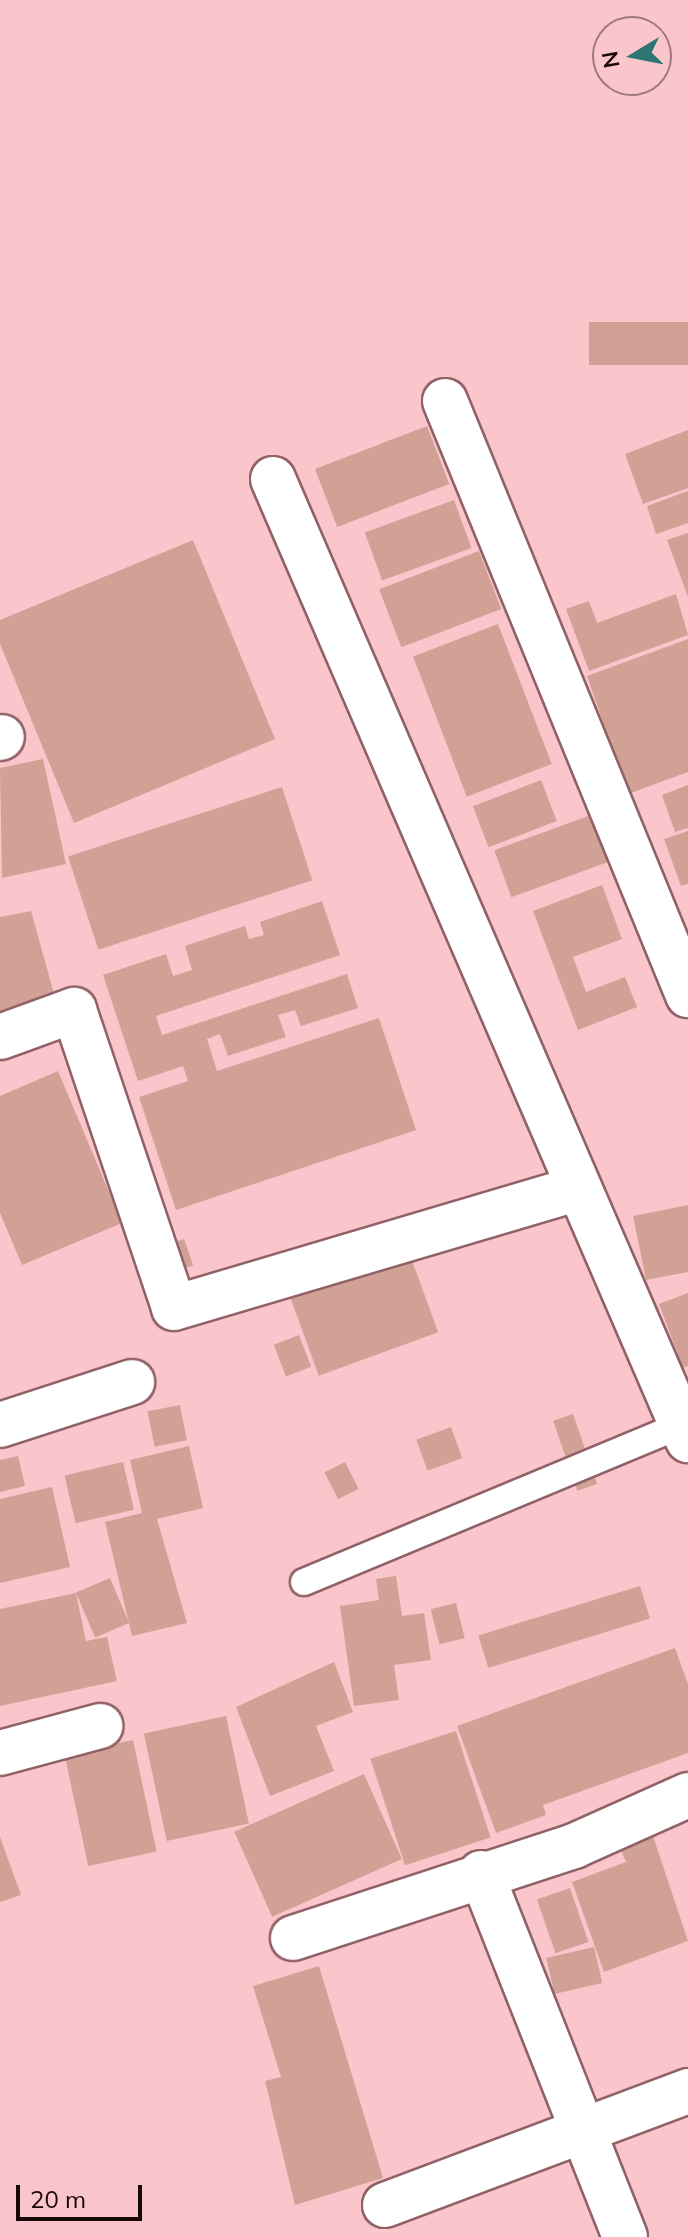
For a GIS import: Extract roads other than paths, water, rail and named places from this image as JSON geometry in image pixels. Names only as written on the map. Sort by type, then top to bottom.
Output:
[{"type":"street","points":[[445,401],[688,995]]},
{"type":"street","points":[[273,479],[685,1432]]},
{"type":"street","points":[[0,1037],[74,1010],[174,1308],[579,1188]]},
{"type":"street","points":[[0,1425],[132,1382]]},
{"type":"street","points":[[0,1753],[100,1726]]},
{"type":"street","points":[[293,1938],[481,1873],[574,1846],[688,1795]]},
{"type":"street","points":[[481,1873],[588,2131],[625,2237]]},
{"type":"street","points":[[385,2205],[688,2091]]},
{"type":"lane","points":[[304,1582],[685,1432]]}]
